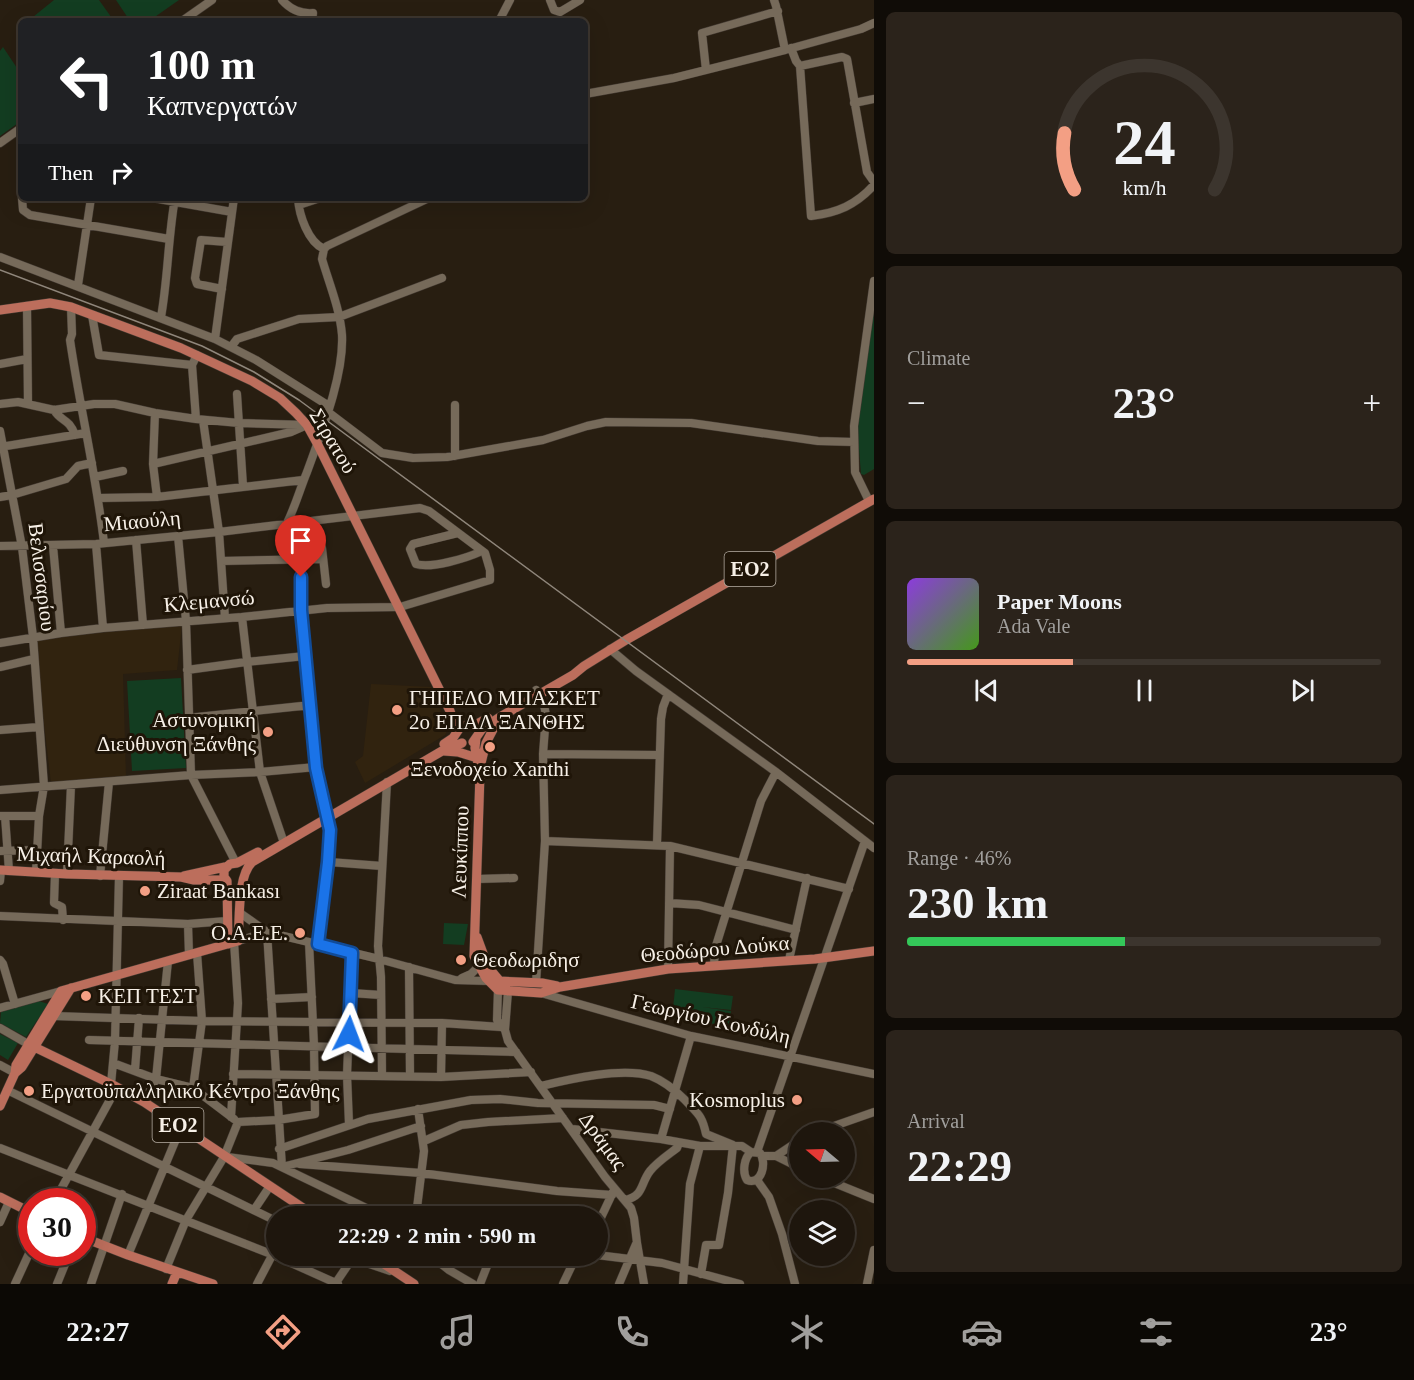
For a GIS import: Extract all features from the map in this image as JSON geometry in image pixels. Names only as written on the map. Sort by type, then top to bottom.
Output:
[{"type":"main road","name":"Στρατού","points":[[0,310],[50,303],[71,307],[198,355],[280,398],[307,425],[318,443],[400,607],[450,711],[457,732]]},
{"type":"main road","name":"ΕΟ2","points":[[225,867],[284,840],[442,751],[462,743],[469,744],[473,731],[481,723],[573,675],[610,649],[872,500]]},
{"type":"main road","name":"ΕΟ2","points":[[473,731],[537,693]]},
{"type":"main road","name":"Στρατού","points":[[450,711],[473,731]]},
{"type":"main road","points":[[480,771],[486,743],[500,717]]},
{"type":"main road","name":"ΕΟ2","points":[[328,815],[450,741],[462,726],[473,731]]},
{"type":"main road","name":"Λευκίππου","points":[[473,731],[480,771],[474,956],[479,966],[498,986]]},
{"type":"main road","points":[[457,732],[458,739],[462,743]]},
{"type":"main road","name":"Λευκίππου","points":[[462,743],[474,757],[480,771]]},
{"type":"main road","points":[[442,751],[459,752],[474,757]]},
{"type":"main road","name":"ΕΟ2","points":[[243,877],[252,862],[284,840]]},
{"type":"main road","points":[[233,942],[240,913],[243,877],[243,867],[236,863]]},
{"type":"main road","points":[[225,867],[227,921],[233,942]]},
{"type":"main road","name":"Μιχαήλ Καραολή","points":[[182,877],[225,867]]},
{"type":"main road","name":"Μιχαήλ Καραολή","points":[[3,870],[226,880]]},
{"type":"main road","points":[[226,880],[236,884],[243,877]]},
{"type":"main road","name":"Λευκίππου","points":[[475,932],[483,958],[498,986]]},
{"type":"main road","points":[[31,1046],[66,990],[233,942]]},
{"type":"main road","name":"Θεοδώρου Δούκα","points":[[498,986],[541,993],[560,987],[668,969],[874,951]]},
{"type":"main road","name":"Θεοδώρου Δούκα","points":[[498,986],[536,983],[560,987]]},
{"type":"main road","points":[[0,1106],[15,1073],[16,1065],[54,1016],[66,990]]},
{"type":"main road","name":"ΕΟ2","points":[[31,1046],[144,1102],[270,1186],[294,1206]]},
{"type":"main road","points":[[96,1243],[213,1284]]},
{"type":"main road","points":[[387,1266],[414,1284]]},
{"type":"main road","points":[[172,1284],[179,1273]]},
{"type":"main road","points":[[178,1284],[179,1273]]},
{"type":"street","points":[[186,18],[212,0]]},
{"type":"street","points":[[282,0],[290,8],[313,17]]},
{"type":"street","points":[[501,18],[510,0]]},
{"type":"street","points":[[550,0],[554,10],[560,12],[580,0]]},
{"type":"street","points":[[774,0],[788,49],[800,66],[811,216],[832,214],[861,197],[874,183],[867,172],[847,59],[842,57],[800,66]]},
{"type":"street","points":[[706,70],[702,33],[778,11]]},
{"type":"street","points":[[588,92],[674,78],[861,29],[874,23]]},
{"type":"street","points":[[854,103],[874,99]]},
{"type":"street","points":[[0,143],[18,130]]},
{"type":"street","points":[[22,201],[23,210],[30,215],[169,239]]},
{"type":"street","points":[[78,285],[91,201]]},
{"type":"street","points":[[161,317],[168,279],[169,239],[174,201]]},
{"type":"street","points":[[178,201],[232,213]]},
{"type":"street","points":[[215,339],[234,201]]},
{"type":"street","points":[[287,523],[318,443],[337,376],[342,335],[322,259],[324,249],[423,201]]},
{"type":"street","points":[[298,202],[314,243],[324,249]]},
{"type":"street","points":[[222,289],[197,284],[195,278],[201,240],[228,242]]},
{"type":"street","points":[[0,256],[161,317],[231,347],[256,360],[328,409],[382,453],[413,458],[455,456],[543,440],[606,422],[691,423],[818,441],[854,442]]},
{"type":"street","points":[[231,347],[237,339],[299,319],[339,317],[441,278]]},
{"type":"street","points":[[872,500],[855,472],[854,426],[874,281]]},
{"type":"street","points":[[27,306],[28,404]]},
{"type":"street","points":[[71,307],[72,334],[70,340],[80,406],[99,498],[103,628]]},
{"type":"street","points":[[92,315],[99,355],[192,365]]},
{"type":"street","points":[[198,355],[192,365],[200,419],[208,452],[219,532],[225,618]]},
{"type":"street","points":[[0,364],[27,359]]},
{"type":"street","points":[[237,394],[243,486]]},
{"type":"street","points":[[0,404],[18,402],[54,410],[114,404],[155,413],[200,419],[239,423],[307,425]]},
{"type":"street","points":[[455,405],[455,456]]},
{"type":"street","points":[[54,410],[57,415],[71,424],[75,435]]},
{"type":"street","points":[[155,413],[153,464],[157,497]]},
{"type":"street","points":[[153,464],[291,432],[307,425]]},
{"type":"street","name":"Βελισσαρίου","points":[[0,431],[22,547],[33,637],[44,786],[39,816],[36,872]]},
{"type":"street","points":[[2,447],[86,433]]},
{"type":"street","points":[[0,497],[66,479],[78,466],[92,463]]},
{"type":"street","points":[[95,477],[123,471]]},
{"type":"street","points":[[99,498],[157,497],[303,480]]},
{"type":"street","name":"Μιαούλη","points":[[0,546],[53,546],[136,540],[420,508],[429,511],[482,551]]},
{"type":"street","points":[[458,533],[413,544],[410,549],[416,564],[422,566],[456,560],[482,551]]},
{"type":"street","points":[[178,536],[186,621],[191,775],[236,863]]},
{"type":"street","points":[[136,540],[143,625]]},
{"type":"street","points":[[53,546],[61,633]]},
{"type":"street","points":[[322,548],[326,584]]},
{"type":"street","name":"Κλεμανσώ","points":[[0,643],[103,628],[301,610],[400,607],[490,580],[487,556],[482,551]]},
{"type":"street","points":[[221,561],[323,559]]},
{"type":"street","points":[[301,561],[301,610],[316,768],[328,815],[328,862],[318,944]]},
{"type":"street","points":[[379,606],[391,589]]},
{"type":"street","points":[[242,617],[260,772],[284,840]]},
{"type":"street","points":[[610,649],[636,672],[776,772],[874,848]]},
{"type":"street","points":[[187,670],[305,656]]},
{"type":"street","points":[[0,667],[34,659]]},
{"type":"street","points":[[536,983],[545,841],[543,754],[546,715],[544,705],[537,693]]},
{"type":"street","points":[[657,844],[661,713],[668,694]]},
{"type":"street","points":[[188,718],[311,705]]},
{"type":"street","points":[[0,730],[39,727]]},
{"type":"street","points":[[543,754],[659,755]]},
{"type":"street","points":[[0,790],[316,768]]},
{"type":"street","points":[[714,965],[715,949],[742,862],[766,788],[776,772]]},
{"type":"street","points":[[100,876],[109,782]]},
{"type":"street","points":[[382,1076],[378,946],[387,782]]},
{"type":"street","points":[[67,874],[71,784]]},
{"type":"street","points":[[0,881],[4,851],[2,816],[39,816]]},
{"type":"street","points":[[545,841],[670,846],[849,889]]},
{"type":"street","points":[[757,1153],[764,1161],[760,1176],[757,1180],[749,1181],[744,1175],[746,1159],[757,1153],[865,841]]},
{"type":"street","points":[[668,969],[670,846]]},
{"type":"street","points":[[4,851],[37,850]]},
{"type":"street","points":[[328,862],[382,866]]},
{"type":"street","points":[[55,874],[54,903],[62,907],[63,920]]},
{"type":"street","points":[[62,1188],[93,1132],[114,1086],[118,876]]},
{"type":"street","points":[[477,879],[513,878]]},
{"type":"street","points":[[789,960],[807,878]]},
{"type":"street","points":[[669,903],[699,905],[796,930]]},
{"type":"street","points":[[54,1016],[202,1021],[442,1023],[503,1029],[498,986],[455,980],[267,932],[240,913]]},
{"type":"street","points":[[0,916],[188,924],[227,921]]},
{"type":"street","points":[[188,924],[202,1021],[193,1088]]},
{"type":"street","points":[[166,1269],[186,1220],[224,1157],[234,1120],[233,1074],[238,1021],[233,942],[267,932]]},
{"type":"street","points":[[267,932],[274,1022],[279,1149],[282,1167]]},
{"type":"street","points":[[113,1063],[156,1079],[193,1088],[234,1120],[278,1120],[315,1114],[309,942]]},
{"type":"street","points":[[349,1124],[347,1075],[352,953]]},
{"type":"street","points":[[0,960],[15,1004]]},
{"type":"street","points":[[144,1102],[156,1079],[168,962]]},
{"type":"street","points":[[455,980],[466,977],[479,966]]},
{"type":"street","points":[[409,967],[410,1076]]},
{"type":"street","points":[[0,1008],[66,990]]},
{"type":"street","points":[[351,993],[381,994]]},
{"type":"street","name":"Γεωργίου Κονδύλη","points":[[541,993],[692,1036],[874,1074]]},
{"type":"street","points":[[271,999],[312,997]]},
{"type":"street","points":[[135,1070],[139,1018]]},
{"type":"street","points":[[441,1077],[442,1023]]},
{"type":"street","points":[[0,1028],[31,1046]]},
{"type":"street","name":"Δράμας","points":[[503,1029],[508,1041],[572,1129],[614,1192],[625,1200],[633,1212],[644,1284]]},
{"type":"street","points":[[661,1139],[692,1036]]},
{"type":"street","points":[[89,1040],[516,1052]]},
{"type":"street","points":[[0,1065],[15,1073]]},
{"type":"street","points":[[233,1074],[441,1077],[531,1072]]},
{"type":"street","points":[[541,1086],[586,1077],[622,1074],[650,1076],[675,1090],[703,1119],[706,1134],[732,1145]]},
{"type":"street","points":[[7,1090],[266,1216]]},
{"type":"street","points":[[279,1149],[349,1124],[471,1100],[654,1105],[670,1109]]},
{"type":"street","points":[[417,1206],[424,1141],[418,1109]]},
{"type":"street","points":[[846,1122],[874,1112]]},
{"type":"street","points":[[424,1141],[460,1125],[563,1118]]},
{"type":"street","points":[[282,1167],[348,1150],[421,1126]]},
{"type":"street","points":[[128,1256],[181,1127]]},
{"type":"street","points":[[572,1129],[661,1139],[700,1146],[742,1146],[757,1153],[776,1156],[789,1162]]},
{"type":"street","points":[[625,1200],[634,1198],[642,1189],[651,1170],[677,1148],[679,1143]]},
{"type":"street","points":[[701,1274],[706,1245],[719,1245],[729,1192],[732,1145]]},
{"type":"street","points":[[683,1284],[690,1184],[700,1146]]},
{"type":"street","points":[[776,1156],[789,1147]]},
{"type":"street","points":[[0,1148],[186,1220],[266,1248]]},
{"type":"street","points":[[224,1157],[269,1161],[362,1206]]},
{"type":"street","points":[[293,1164],[421,1173],[557,1191],[614,1192],[607,1206]]},
{"type":"street","points":[[757,1180],[769,1197],[785,1243],[795,1284]]},
{"type":"street","points":[[254,1210],[270,1186]]},
{"type":"street","points":[[847,1188],[874,1199]]},
{"type":"street","points":[[91,1284],[122,1194]]},
{"type":"street","points":[[633,1212],[634,1198]]},
{"type":"street","points":[[0,1222],[5,1199]]},
{"type":"street","points":[[619,1284],[637,1243]]},
{"type":"street","points":[[867,1284],[874,1250]]},
{"type":"street","points":[[608,1256],[684,1269],[740,1284]]},
{"type":"street","points":[[15,1284],[23,1266]]},
{"type":"street","points":[[57,1284],[64,1266]]},
{"type":"street","points":[[257,1284],[266,1266]]},
{"type":"street","points":[[302,1266],[336,1284],[346,1266]]},
{"type":"street","points":[[379,1266],[398,1273]]},
{"type":"street","points":[[444,1266],[473,1284]]},
{"type":"street","points":[[480,1284],[487,1266]]},
{"type":"street","points":[[563,1284],[572,1266]]},
{"type":"shaded area","points":[[182,625],[177,670],[123,674],[126,777],[51,783],[34,639]]},
{"type":"shaded area","points":[[371,684],[431,687],[448,729],[445,735],[365,783],[355,762],[363,756]]},
{"type":"green space","points":[[54,0],[99,0],[112,18],[32,18]]},
{"type":"green space","points":[[116,0],[179,0],[153,18],[128,18]]},
{"type":"green space","points":[[3,47],[18,70],[18,123],[0,136],[0,51]]},
{"type":"green space","points":[[874,301],[874,469],[864,475],[861,474],[859,449],[855,436]]},
{"type":"green space","points":[[181,678],[186,768],[132,771],[127,681]]},
{"type":"green space","points":[[444,923],[468,924],[464,945],[443,944]]},
{"type":"green space","points":[[675,989],[733,996],[731,1010],[702,1007],[731,1011],[729,1026],[672,1018]]},
{"type":"green space","points":[[39,1001],[48,1004],[26,1037],[0,1023],[1,1012]]},
{"type":"green space","points":[[0,1034],[18,1043],[8,1060],[0,1055]]},
{"type":"railway","points":[[0,270],[202,346],[254,372],[299,400],[874,824]]},
{"type":"place","name":"ΓΗΠΕΔΟ ΜΠΑΣΚΕΤ 2ο ΕΠΑΛ ΞΑΝΘΗΣ","points":[[397,710]]},
{"type":"place","name":"Αστυνομική Διεύθυνση Ξάνθης","points":[[268,732]]},
{"type":"place","name":"Ξενοδοχείο Xanthi","points":[[490,747]]},
{"type":"place","name":"Ziraat Bankası","points":[[145,891]]},
{"type":"place","name":"Ο.Α.Ε.Ε.","points":[[300,933]]},
{"type":"place","name":"Θεοδωριδησ","points":[[461,960]]},
{"type":"place","name":"ΚΕΠ ΤΕΣΤ","points":[[86,996]]},
{"type":"place","name":"Εργατοϋπαλληλικό Κέντρο Ξάνθης","points":[[29,1091]]},
{"type":"place","name":"Kosmoplus","points":[[797,1100]]},
{"type":"route","points":[[301,577],[301,610],[316,768],[330,830],[318,944],[352,953],[349,1034]]}]
